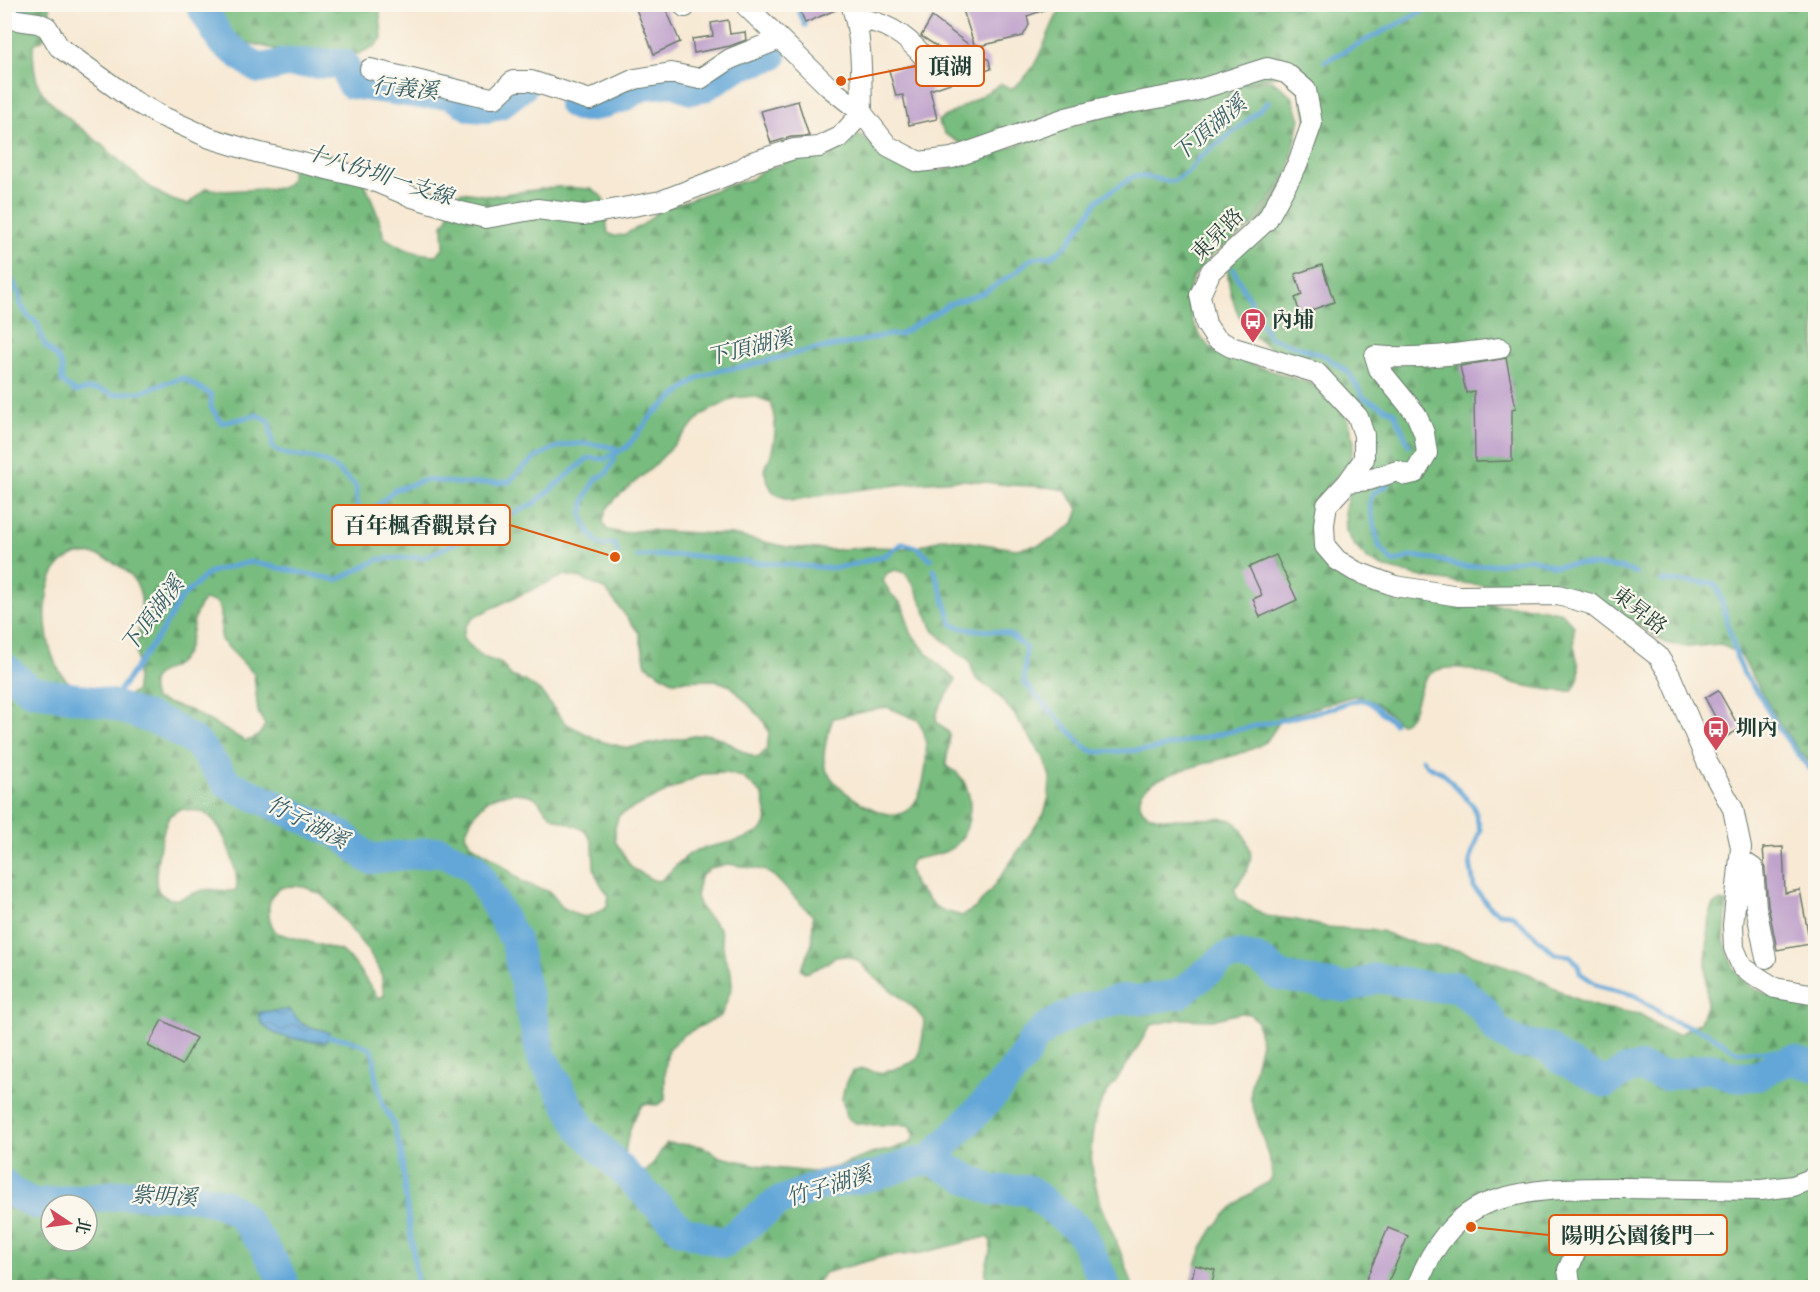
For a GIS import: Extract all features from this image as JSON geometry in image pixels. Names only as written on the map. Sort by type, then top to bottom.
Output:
[{"type":"street","name":"東昇路","points":[[744,4],[829,87],[862,113],[888,146],[919,162],[951,158],[1066,118],[1119,105],[1191,92],[1267,68],[1286,73],[1306,90],[1312,123],[1298,163],[1267,220],[1211,271],[1200,296],[1206,324],[1215,338],[1231,347],[1317,373],[1358,417],[1364,435],[1364,459],[1348,482],[1327,505],[1324,524],[1325,546],[1337,560],[1355,571],[1395,586],[1459,596],[1558,595],[1591,604],[1658,656],[1670,675],[1707,762],[1733,809],[1741,848],[1733,926],[1734,948],[1742,967],[1774,987],[1815,995]]},
{"type":"street","points":[[4,18],[38,23],[47,27],[59,47],[134,101],[159,116],[210,138],[256,152],[369,179],[412,197],[486,218],[537,209],[584,215],[661,201],[738,171],[752,162],[794,149],[819,147],[840,137],[862,113],[861,68],[854,12],[905,37],[924,57]]},
{"type":"street","points":[[370,69],[490,98],[495,98],[513,81],[531,81],[590,100],[635,79],[671,73],[700,79],[730,59],[780,39]]},
{"type":"street","points":[[1348,482],[1369,480],[1397,471],[1406,475],[1415,473],[1427,453],[1424,433],[1416,414],[1379,369],[1375,356],[1410,357],[1457,354],[1500,348]]},
{"type":"street","points":[[1741,860],[1753,868],[1756,907],[1766,958]]},
{"type":"street","points":[[1417,1287],[1423,1271],[1448,1230],[1492,1201],[1556,1188],[1761,1190],[1793,1186],[1815,1177]]},
{"type":"street","points":[[1571,1287],[1568,1270],[1575,1253]]},
{"type":"green space","points":[[5,5],[49,5],[50,18],[47,32],[42,40],[33,47],[35,70],[40,88],[65,115],[154,190],[176,202],[188,204],[206,188],[224,191],[281,188],[290,181],[292,161],[298,155],[312,152],[334,155],[349,161],[362,179],[384,237],[408,250],[436,255],[444,247],[443,224],[455,195],[462,192],[490,196],[557,187],[591,189],[603,197],[608,233],[614,236],[623,235],[641,226],[659,211],[717,189],[752,179],[760,172],[815,152],[830,150],[861,135],[897,162],[917,169],[940,171],[1090,120],[1259,81],[1272,80],[1292,96],[1300,119],[1289,171],[1252,226],[1210,256],[1192,279],[1187,298],[1192,320],[1201,337],[1211,348],[1232,358],[1312,384],[1340,406],[1349,421],[1354,442],[1351,460],[1313,503],[1311,532],[1323,560],[1335,573],[1366,590],[1390,597],[1540,608],[1562,613],[1574,626],[1574,643],[1579,668],[1578,679],[1572,691],[1565,691],[1518,684],[1461,668],[1435,671],[1423,682],[1412,713],[1401,723],[1372,701],[1353,696],[1281,718],[1268,739],[1255,748],[1176,772],[1146,788],[1140,798],[1142,809],[1150,815],[1163,818],[1224,819],[1236,823],[1248,844],[1251,856],[1245,873],[1234,889],[1238,899],[1266,916],[1326,927],[1381,931],[1405,941],[1462,951],[1529,974],[1571,997],[1597,1007],[1640,1014],[1668,1032],[1680,1034],[1700,1022],[1707,1003],[1706,962],[1710,912],[1713,905],[1721,901],[1727,903],[1724,941],[1734,969],[1751,987],[1777,999],[1815,1006],[1815,1287],[1190,1287],[1197,1261],[1214,1228],[1241,1200],[1272,1178],[1271,1165],[1251,1100],[1251,1086],[1261,1042],[1257,1021],[1250,1014],[1240,1013],[1212,1020],[1180,1019],[1151,1025],[1101,1103],[1093,1128],[1091,1152],[1093,1175],[1133,1287],[988,1287],[986,1266],[991,1244],[990,1239],[986,1237],[921,1253],[882,1257],[824,1273],[813,1288],[5,1287],[4,139],[8,140],[4,131]],"holes":[[[754,396],[770,402],[775,420],[775,437],[764,470],[773,491],[786,498],[794,500],[898,485],[966,480],[1065,490],[1079,509],[1074,523],[1053,539],[1039,545],[1016,549],[944,538],[915,548],[869,547],[833,550],[787,547],[732,535],[644,530],[623,533],[607,530],[603,522],[606,510],[616,498],[653,467],[703,414],[734,398]],[[77,554],[92,554],[107,559],[127,572],[139,590],[142,608],[137,646],[137,679],[135,692],[129,695],[90,689],[70,683],[61,674],[54,661],[46,627],[47,593],[51,578],[58,567]],[[895,570],[905,573],[916,589],[933,630],[969,660],[976,679],[996,693],[1014,714],[1044,758],[1050,777],[1049,797],[1044,814],[994,886],[977,907],[962,916],[938,909],[914,885],[909,869],[912,860],[942,853],[957,844],[969,819],[967,790],[958,774],[946,766],[949,733],[936,721],[938,710],[955,680],[925,651],[911,633],[902,604],[891,594],[883,581],[887,573]],[[565,575],[581,578],[606,590],[639,633],[646,665],[672,681],[714,680],[731,686],[763,720],[769,733],[767,749],[758,758],[720,738],[705,734],[627,748],[600,741],[565,723],[541,692],[525,681],[511,676],[502,664],[481,656],[463,639],[465,627],[474,617]],[[204,600],[216,602],[221,611],[221,640],[254,674],[258,712],[265,725],[255,738],[245,741],[192,711],[154,699],[152,681],[155,676],[173,667],[184,656],[188,649],[196,614]],[[887,707],[918,720],[926,742],[926,766],[920,791],[908,810],[899,814],[890,814],[868,807],[846,792],[829,775],[825,767],[824,755],[833,718]],[[726,773],[742,777],[763,795],[767,817],[762,829],[755,834],[695,851],[685,857],[660,881],[653,880],[632,868],[615,841],[615,827],[619,815],[702,774]],[[513,793],[533,797],[560,821],[579,828],[588,835],[592,843],[596,875],[609,896],[607,906],[587,917],[577,915],[562,907],[550,892],[524,883],[497,861],[472,845],[465,835],[476,813],[484,804],[498,795]],[[181,809],[205,813],[218,826],[233,861],[236,872],[236,890],[204,890],[177,899],[160,893],[156,880],[162,836],[167,821]],[[729,864],[764,870],[774,876],[813,916],[812,944],[801,969],[806,973],[835,957],[846,956],[857,960],[873,976],[913,1007],[924,1020],[918,1058],[911,1063],[883,1073],[862,1069],[852,1072],[846,1082],[842,1098],[846,1117],[855,1123],[910,1125],[914,1135],[911,1143],[814,1172],[772,1168],[720,1157],[702,1146],[667,1143],[645,1172],[633,1169],[624,1162],[629,1132],[643,1104],[657,1105],[665,1100],[668,1049],[683,1035],[721,1016],[732,987],[731,972],[725,959],[720,929],[701,909],[696,897],[700,877],[710,868]],[[292,886],[305,887],[324,896],[366,948],[381,972],[384,996],[378,998],[355,964],[341,951],[277,933],[269,916],[270,902],[276,891]]]},
{"type":"green space","points":[[208,5],[379,5],[382,38],[375,46],[358,54],[291,53],[237,40],[219,25]]},
{"type":"green space","points":[[1063,5],[1815,5],[1815,768],[1779,723],[1740,654],[1720,644],[1688,647],[1665,643],[1597,598],[1576,590],[1550,585],[1493,586],[1426,578],[1382,567],[1367,559],[1355,546],[1346,531],[1345,507],[1351,489],[1372,459],[1375,439],[1371,426],[1254,336],[1242,322],[1238,313],[1228,277],[1227,268],[1312,141],[1296,71],[965,146],[945,134],[938,121],[1001,84],[1011,89],[1030,72]]},
{"type":"water","points":[[289,1010],[303,1025],[329,1032],[326,1042],[285,1037],[266,1028],[261,1021],[259,1012]]},
{"type":"building","points":[[634,4],[664,4],[680,42],[654,54]]},
{"type":"building","points":[[798,4],[839,4],[840,8],[805,23]]},
{"type":"building","points":[[961,4],[1052,4],[1053,7],[1027,16],[1029,25],[1023,36],[975,47]]},
{"type":"building","points":[[932,17],[989,60],[991,69],[930,90],[937,119],[909,125],[903,95],[896,96],[889,70],[915,65],[927,69],[935,61],[953,57],[921,36]]},
{"type":"building","points":[[728,20],[730,34],[745,32],[746,40],[730,46],[694,53],[692,39],[713,36],[711,23]]},
{"type":"building","points":[[798,101],[809,136],[791,137],[771,143],[761,111]]},
{"type":"building","points":[[1322,265],[1334,302],[1300,314],[1295,298],[1302,295],[1295,274]]},
{"type":"building","points":[[1506,358],[1516,408],[1512,409],[1512,461],[1475,462],[1474,391],[1466,393],[1460,366]]},
{"type":"building","points":[[1276,555],[1297,600],[1260,617],[1253,599],[1262,595],[1249,567]]},
{"type":"building","points":[[1718,690],[1740,729],[1726,737],[1705,698]]},
{"type":"building","points":[[1783,847],[1785,893],[1800,890],[1810,944],[1777,950],[1768,905],[1763,848]]},
{"type":"building","points":[[162,1020],[196,1038],[182,1065],[148,1046]]},
{"type":"building","points":[[1388,1228],[1408,1236],[1386,1287],[1363,1287]]},
{"type":"building","points":[[1195,1265],[1215,1270],[1211,1287],[1190,1287]]},
{"type":"waterway","name":"十八份圳一支線","points":[[18,4],[30,15]]},
{"type":"waterway","name":"行義溪","points":[[200,4],[222,42],[259,69],[286,63],[344,64],[351,84],[420,94],[448,93],[472,107],[486,108],[500,104],[522,87]]},
{"type":"waterway","points":[[796,4],[805,25]]},
{"type":"waterway","name":"下頂湖溪","points":[[1325,61],[1437,4]]},
{"type":"waterway","name":"行義溪","points":[[573,104],[590,107],[624,97],[644,85],[674,82],[692,90],[704,87],[736,67],[772,56]]},
{"type":"waterway","name":"下頂湖溪","points":[[110,704],[164,628],[181,598],[210,572],[250,562],[337,580],[380,559],[426,557],[535,503],[588,458],[605,459],[627,447],[654,413],[698,378],[716,371],[810,350],[887,335],[899,335],[950,304],[983,293],[1015,273],[1028,261],[1037,257],[1052,256],[1067,245],[1099,199],[1134,176],[1172,182],[1188,172],[1200,157],[1240,127],[1268,102]]},
{"type":"waterway","points":[[4,266],[20,295],[20,303],[27,315],[37,323],[45,346],[57,357],[62,367],[62,382],[76,392],[95,389],[114,395],[141,392],[183,378],[211,395],[211,407],[222,423],[257,415],[269,421],[273,448],[285,454],[318,460],[337,470],[356,486],[360,513],[370,513],[394,490],[425,480],[467,484],[509,482],[533,460],[557,447],[583,444],[615,448],[614,460],[606,474],[596,479],[585,499],[582,516],[589,532],[599,545],[614,544],[618,553]]},
{"type":"waterway","points":[[1233,269],[1269,337],[1325,356],[1349,373],[1364,398],[1394,412],[1409,445]]},
{"type":"waterway","points":[[1387,485],[1373,493],[1369,504],[1379,546],[1393,562],[1413,556],[1464,567],[1531,558],[1553,566],[1580,564],[1621,568],[1636,573]]},
{"type":"waterway","points":[[637,556],[687,555],[830,568],[848,566],[886,555],[903,543],[918,548],[931,559]]},
{"type":"waterway","points":[[934,569],[952,624],[966,629],[1003,633],[1012,636],[1026,648],[1024,683],[1087,749],[1096,752],[1149,750],[1330,709],[1360,700],[1371,703],[1394,723]]},
{"type":"waterway","points":[[1662,581],[1713,583],[1718,589],[1737,658],[1744,674],[1762,699],[1776,725],[1809,768],[1816,773]]},
{"type":"waterway","name":"竹子湖溪","points":[[4,667],[30,690],[110,704],[166,724],[198,744],[228,784],[343,836],[369,859],[440,851],[474,867],[515,940],[541,1055],[582,1130],[682,1230],[724,1243],[778,1202],[819,1186],[877,1175],[912,1163],[930,1160],[993,1095],[1022,1060],[1034,1039],[1049,1026],[1079,1010],[1121,999],[1141,1000],[1179,994],[1226,957],[1238,955],[1266,964],[1279,976],[1347,988],[1378,978],[1432,987],[1457,986],[1482,1008],[1498,1031],[1518,1043],[1547,1047],[1560,1059],[1606,1083],[1626,1070],[1640,1068],[1665,1076],[1711,1067],[1732,1077],[1757,1076],[1791,1060],[1816,1067]]},
{"type":"waterway","points":[[1422,759],[1427,765],[1443,773],[1474,807],[1480,830],[1470,861],[1474,888],[1491,908],[1499,913],[1511,914],[1555,954],[1570,956],[1578,964],[1580,973],[1599,986],[1634,995],[1671,1020],[1708,1033],[1737,1052],[1775,1051],[1785,1054],[1791,1060]]},
{"type":"waterway","points":[[329,1037],[346,1039],[370,1048],[374,1057],[376,1079],[383,1105],[393,1122],[402,1155],[418,1288]]},
{"type":"waterway","points":[[930,1160],[991,1190],[1029,1190],[1080,1231],[1105,1284],[1104,1288]]},
{"type":"waterway","name":"紫明溪","points":[[4,1184],[9,1191],[35,1204],[128,1194],[195,1196],[223,1204],[240,1214],[262,1243],[283,1279],[284,1288]]},
{"type":"place","name":"頂湖","points":[[841,81]]},
{"type":"place","name":"內埔","points":[[1253,344]]},
{"type":"place","name":"百年楓香觀景台","points":[[615,557]]},
{"type":"place","name":"圳內","points":[[1716,752]]},
{"type":"place","name":"陽明公園後門一","points":[[1471,1227]]}]
